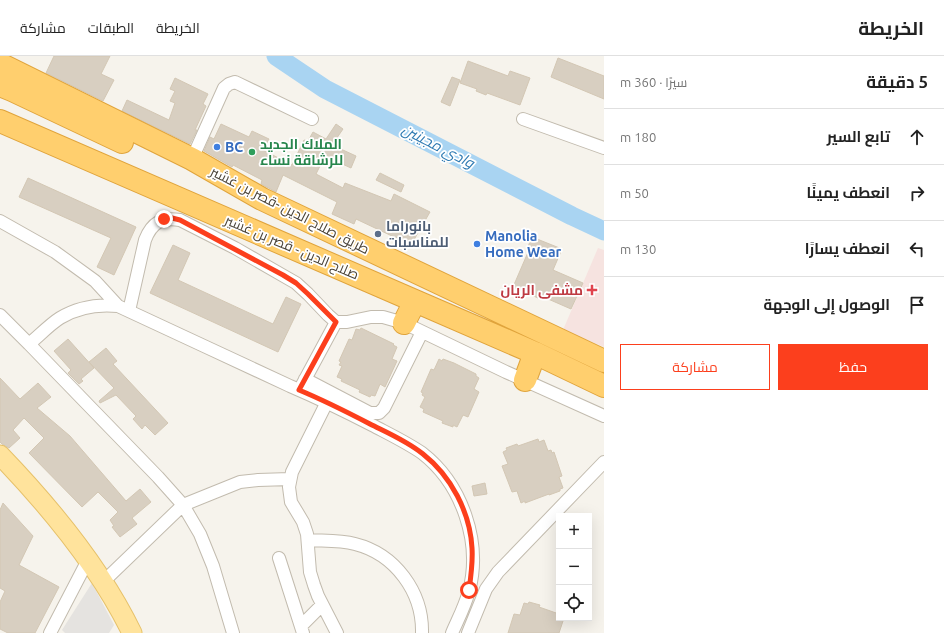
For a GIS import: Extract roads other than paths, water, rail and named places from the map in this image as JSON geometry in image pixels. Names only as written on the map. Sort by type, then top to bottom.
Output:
[{"type":"highway","name":"طريق صلاح الدين -قصر بن غشير","points":[[0,64],[192,159],[262,199],[604,361]]},
{"type":"highway","points":[[4,102],[236,195],[248,199],[262,199]]},
{"type":"highway","name":"صلاح الدين - قصر بن غشير","points":[[4,102],[248,229],[535,353],[604,386]]},
{"type":"highway","points":[[413,327],[415,301]]},
{"type":"highway","points":[[525,380],[535,353]]},
{"type":"main road","points":[[0,455],[53,514],[88,560],[103,582],[132,633]]},
{"type":"street","points":[[192,159],[224,88],[229,84],[235,82],[312,118]]},
{"type":"street","points":[[523,119],[604,148]]},
{"type":"street","points":[[123,309],[149,231],[155,224],[164,219],[172,218],[180,220],[296,283],[336,322],[347,322],[371,317],[383,317],[413,327],[604,416]]},
{"type":"street","points":[[0,221],[55,252],[95,281],[123,309]]},
{"type":"street","points":[[29,344],[60,318],[84,307],[103,304],[123,309],[370,413],[379,413],[384,408],[413,327]]},
{"type":"street","points":[[0,315],[158,477],[183,505],[200,534],[213,566],[233,633]]},
{"type":"street","points":[[302,384],[336,322]]},
{"type":"street","points":[[302,384],[327,402],[411,446],[423,454],[439,469],[452,488],[462,505],[469,526],[472,547],[472,569],[469,590],[463,611],[452,633]]},
{"type":"street","points":[[327,402],[292,472],[289,487],[291,502],[303,522],[308,540],[310,572],[314,585],[337,633]]},
{"type":"street","points":[[468,633],[484,593],[498,572],[604,462]]},
{"type":"street","points":[[103,582],[183,505],[240,482],[290,479]]},
{"type":"street","points":[[308,540],[355,544],[366,547],[387,559],[404,576],[416,596],[422,619],[422,633]]},
{"type":"street","points":[[279,558],[302,630]]},
{"type":"street","points":[[50,633],[88,560]]},
{"type":"street","points":[[302,630],[322,604]]},
{"type":"waterway","name":"وادي مجينين","points":[[276,56],[325,89],[604,231]]},
{"type":"place","name":"BC","points":[[217,147]]},
{"type":"place","name":"الملاك الجديد للرشاقة نساء","points":[[252,152]]},
{"type":"place","name":"بانوراما للمناسبات","points":[[378,234]]},
{"type":"place","name":"Manolia Home Wear","points":[[477,244]]},
{"type":"place","name":"مشفى الريان","points":[[592,290]]}]
